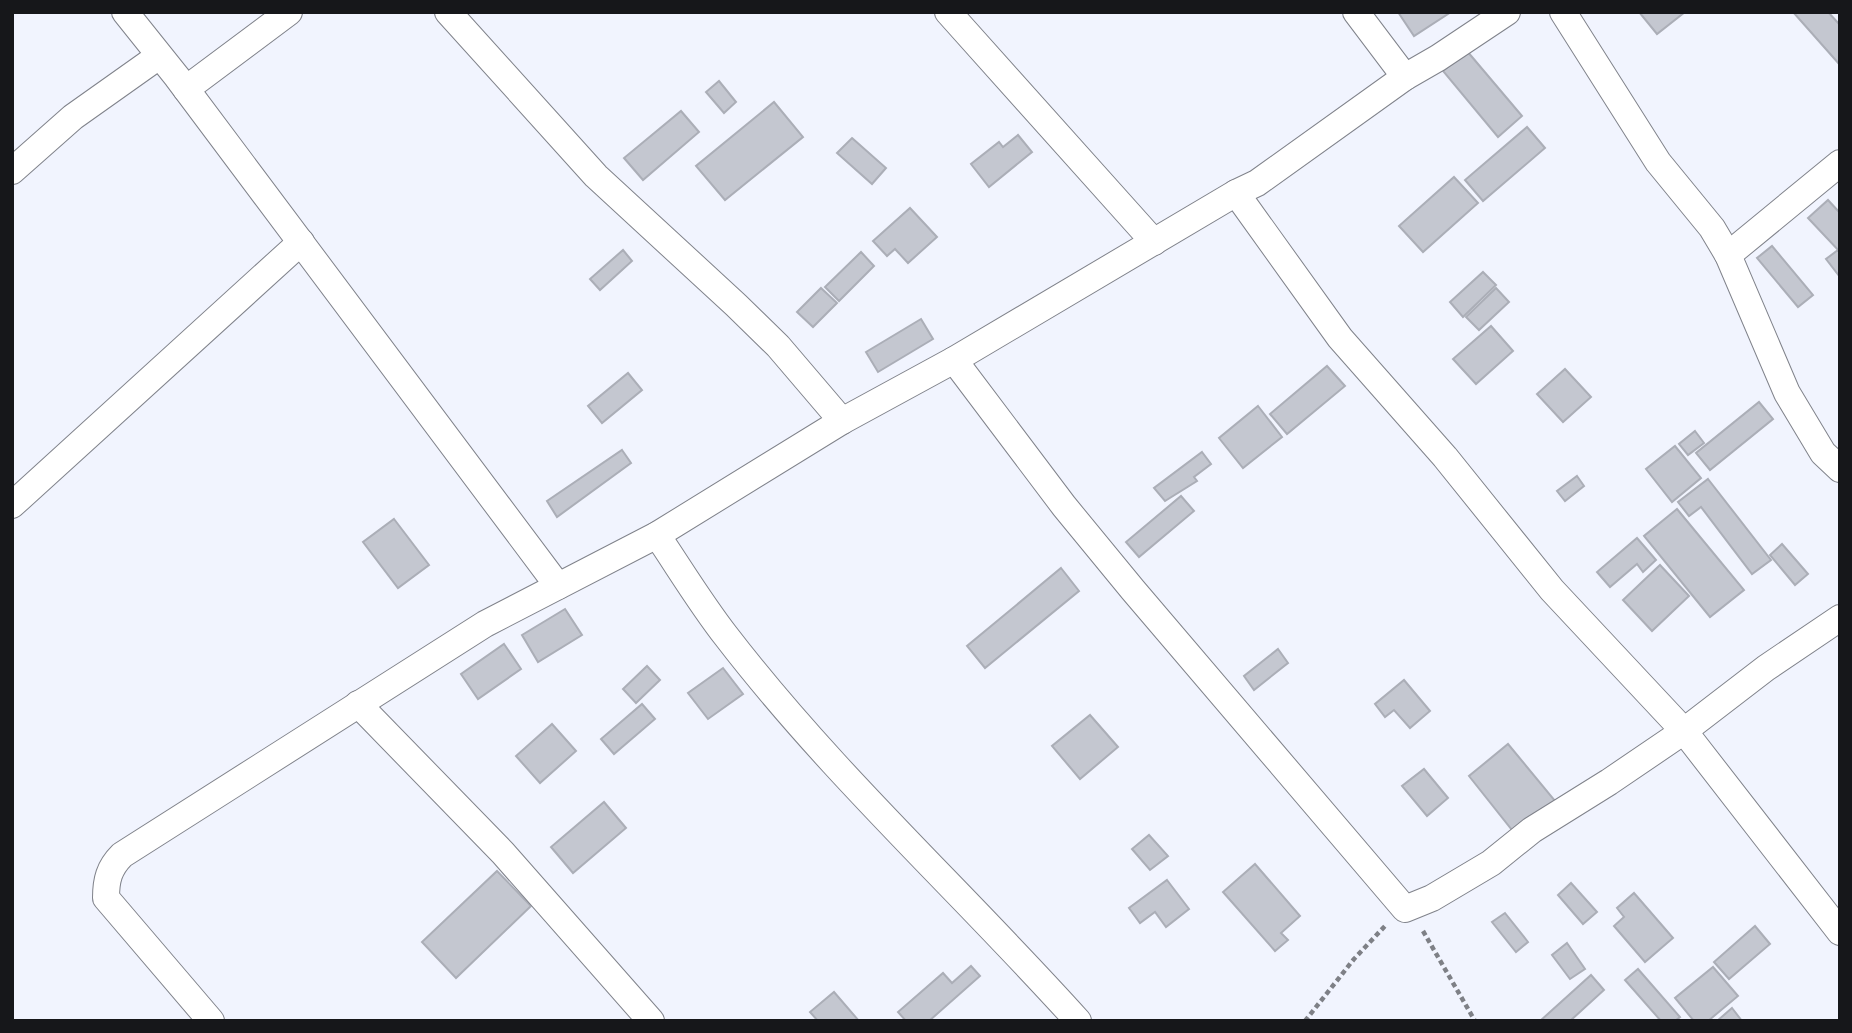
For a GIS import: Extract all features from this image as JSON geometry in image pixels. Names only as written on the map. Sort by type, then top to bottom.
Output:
[{"type":"street","points":[[125,12],[186,89],[558,586]]},
{"type":"street","points":[[186,89],[289,12]]},
{"type":"street","points":[[448,12],[596,176],[770,338],[842,421]]},
{"type":"street","points":[[948,12],[1154,242]]},
{"type":"street","points":[[1356,12],[1405,77]]},
{"type":"street","points":[[211,1021],[106,898],[106,884],[111,867],[122,855],[485,624],[657,535],[842,421],[954,360],[1257,183],[1405,77],[1507,12]]},
{"type":"street","points":[[1563,12],[1658,162],[1712,228],[1728,255],[1787,393],[1823,453],[1840,469]]},
{"type":"street","points":[[12,171],[73,117],[159,56]]},
{"type":"street","points":[[1728,255],[1840,163]]},
{"type":"street","points":[[1236,193],[1340,338],[1445,457],[1552,590],[1684,731],[1840,932]]},
{"type":"street","points":[[12,505],[301,242]]},
{"type":"street","points":[[954,360],[1064,506],[1133,590],[1405,909],[1432,898],[1491,863],[1532,830],[1684,731],[1766,668],[1840,618]]},
{"type":"street","points":[[657,535],[725,635],[755,671],[839,767],[1078,1021]]},
{"type":"street","points":[[358,704],[503,853],[651,1021]]},
{"type":"path","points":[[1305,1021],[1354,960],[1390,921],[1405,909],[1427,936],[1475,1021]]},
{"type":"building","points":[[1398,12],[1451,12],[1414,36]]},
{"type":"building","points":[[1639,12],[1685,12],[1657,34]]},
{"type":"building","points":[[1793,12],[1828,12],[1840,25],[1840,65]]},
{"type":"building","points":[[1467,51],[1522,116],[1498,137],[1443,71]]},
{"type":"building","points":[[719,81],[736,102],[724,113],[706,92]]},
{"type":"building","points":[[774,102],[803,137],[725,200],[696,166]]},
{"type":"building","points":[[681,111],[699,132],[643,180],[624,158]]},
{"type":"building","points":[[1527,127],[1545,148],[1483,201],[1465,180]]},
{"type":"building","points":[[1018,135],[1032,152],[989,187],[971,164],[999,142],[1003,147]]},
{"type":"building","points":[[852,138],[886,168],[872,184],[837,153]]},
{"type":"building","points":[[1454,177],[1478,203],[1423,252],[1399,226]]},
{"type":"building","points":[[1828,200],[1840,213],[1840,252],[1808,218]]},
{"type":"building","points":[[910,208],[937,237],[908,263],[895,249],[887,256],[873,241]]},
{"type":"building","points":[[1772,246],[1813,295],[1798,307],[1757,258]]},
{"type":"building","points":[[623,250],[632,261],[600,290],[590,279]]},
{"type":"building","points":[[1838,250],[1840,253],[1840,277],[1826,259]]},
{"type":"building","points":[[861,252],[874,266],[839,301],[825,287]]},
{"type":"building","points":[[1483,272],[1496,285],[1463,317],[1450,302]]},
{"type":"building","points":[[821,288],[837,303],[813,327],[797,312]]},
{"type":"building","points":[[1496,288],[1509,302],[1479,330],[1466,317]]},
{"type":"building","points":[[921,319],[933,339],[878,372],[866,352]]},
{"type":"building","points":[[1491,326],[1513,351],[1476,384],[1453,359]]},
{"type":"building","points":[[1327,366],[1345,386],[1287,434],[1270,414]]},
{"type":"building","points":[[1565,369],[1591,397],[1563,422],[1537,394]]},
{"type":"building","points":[[628,373],[642,390],[602,423],[588,406]]},
{"type":"building","points":[[1759,402],[1773,419],[1710,470],[1696,453]]},
{"type":"building","points":[[1258,406],[1282,437],[1243,468],[1219,438]]},
{"type":"building","points":[[1695,431],[1704,443],[1688,455],[1679,444]]},
{"type":"building","points":[[1675,446],[1701,478],[1672,502],[1646,469]]},
{"type":"building","points":[[622,450],[631,463],[557,517],[547,501]]},
{"type":"building","points":[[1202,452],[1211,464],[1194,477],[1197,481],[1165,501],[1154,488]]},
{"type":"building","points":[[1577,476],[1584,486],[1565,501],[1557,491]]},
{"type":"building","points":[[1708,479],[1771,560],[1752,574],[1701,507],[1689,516],[1678,502]]},
{"type":"building","points":[[1181,496],[1194,511],[1139,557],[1126,542]]},
{"type":"building","points":[[1677,509],[1744,590],[1710,617],[1644,536]]},
{"type":"building","points":[[394,519],[429,565],[398,588],[363,542]]},
{"type":"building","points":[[1637,538],[1656,560],[1643,572],[1637,564],[1610,587],[1597,572]]},
{"type":"building","points":[[1782,544],[1808,574],[1795,585],[1770,555]]},
{"type":"building","points":[[1660,565],[1689,596],[1652,631],[1623,600]]},
{"type":"building","points":[[1061,568],[1079,591],[985,668],[967,646]]},
{"type":"building","points":[[565,609],[582,635],[538,662],[522,635]]},
{"type":"building","points":[[504,644],[521,669],[478,699],[461,674]]},
{"type":"building","points":[[1278,649],[1288,663],[1254,690],[1244,676]]},
{"type":"building","points":[[647,666],[660,680],[636,703],[623,689]]},
{"type":"building","points":[[723,668],[743,694],[708,719],[688,693]]},
{"type":"building","points":[[1404,680],[1430,711],[1410,728],[1394,710],[1385,717],[1375,704]]},
{"type":"building","points":[[642,704],[655,719],[614,754],[601,739]]},
{"type":"building","points":[[1090,715],[1118,747],[1080,779],[1052,746]]},
{"type":"building","points":[[552,724],[576,751],[540,783],[516,756]]},
{"type":"building","points":[[1508,744],[1556,802],[1516,835],[1469,776]]},
{"type":"building","points":[[1424,769],[1448,798],[1427,816],[1402,786]]},
{"type":"building","points":[[604,802],[626,828],[573,873],[551,847]]},
{"type":"building","points":[[1149,835],[1168,856],[1150,870],[1132,849]]},
{"type":"building","points":[[1255,864],[1300,916],[1281,933],[1288,940],[1275,951],[1223,892]]},
{"type":"building","points":[[497,871],[531,906],[456,978],[422,942]]},
{"type":"building","points":[[1167,880],[1189,909],[1166,927],[1155,912],[1140,923],[1129,908]]},
{"type":"building","points":[[1571,883],[1597,912],[1583,924],[1558,895]]},
{"type":"building","points":[[1634,893],[1673,938],[1645,962],[1614,926],[1624,917],[1617,908]]},
{"type":"building","points":[[1505,913],[1528,942],[1516,952],[1492,922]]},
{"type":"building","points":[[1755,926],[1770,944],[1729,979],[1714,962]]},
{"type":"building","points":[[1567,943],[1585,969],[1570,979],[1552,955]]},
{"type":"building","points":[[971,966],[980,976],[929,1021],[906,1021],[898,1012],[943,973],[952,983]]},
{"type":"building","points":[[1713,967],[1738,996],[1708,1021],[1694,1021],[1675,998]]},
{"type":"building","points":[[1638,969],[1680,1017],[1675,1021],[1661,1021],[1625,980]]},
{"type":"building","points":[[1591,975],[1604,990],[1570,1021],[1540,1021]]},
{"type":"building","points":[[834,992],[859,1021],[818,1021],[810,1012]]},
{"type":"building","points":[[1732,1008],[1742,1021],[1717,1021]]}]
